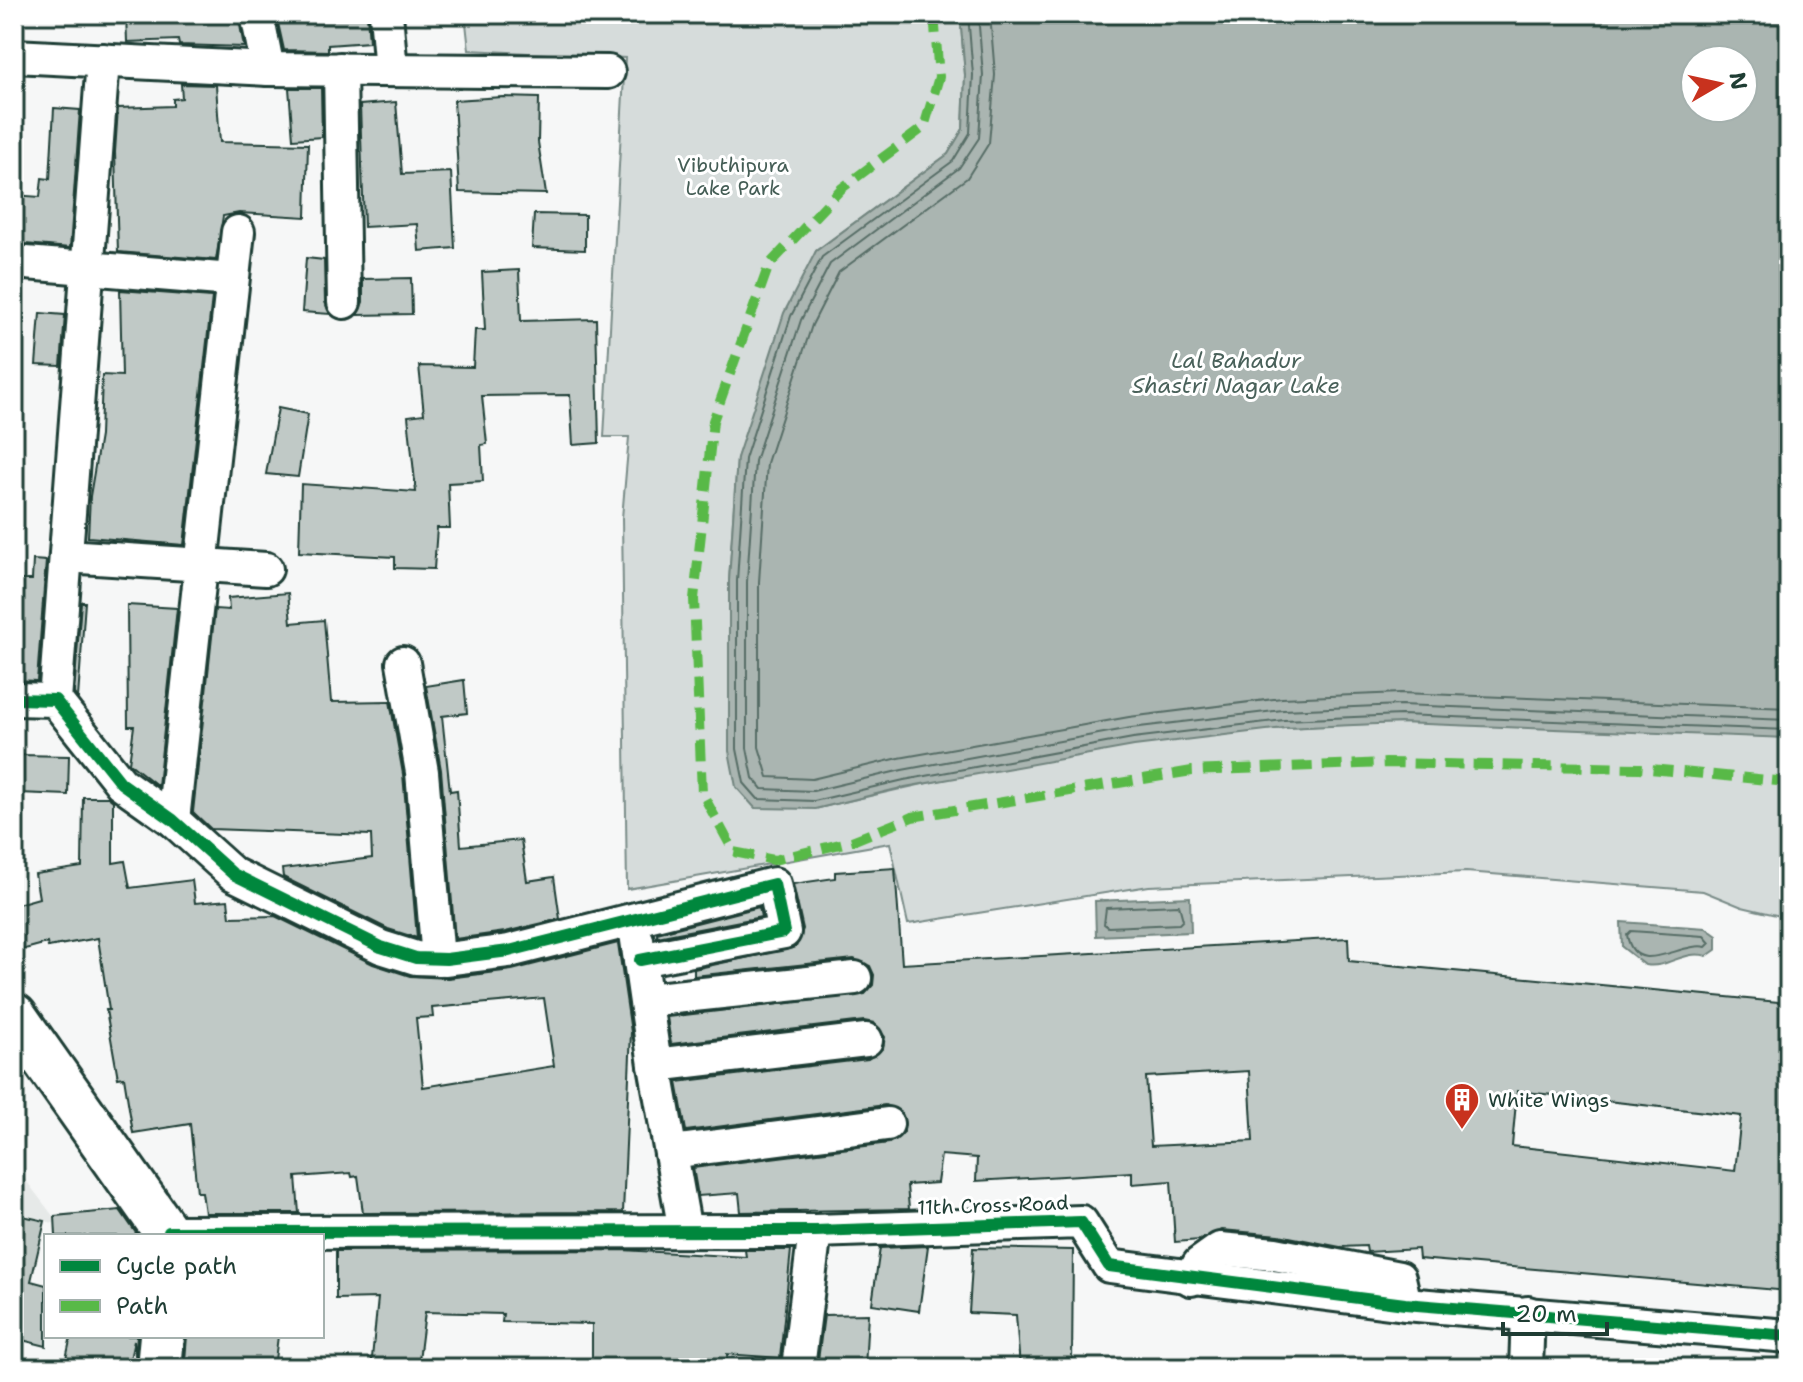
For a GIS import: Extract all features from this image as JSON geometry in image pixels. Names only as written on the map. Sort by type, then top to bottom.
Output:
[{"type":"street","points":[[257,14],[268,69]]},
{"type":"street","points":[[386,14],[391,70]]},
{"type":"street","points":[[14,56],[268,69],[608,72]]},
{"type":"street","points":[[103,60],[55,700],[121,783],[173,820],[233,874],[256,888],[399,954],[438,959],[509,951],[774,884],[784,932],[640,960]]},
{"type":"street","points":[[340,69],[344,302]]},
{"type":"street","points":[[173,820],[238,232]]},
{"type":"street","points":[[14,262],[232,280]]},
{"type":"street","points":[[66,556],[266,569]]},
{"type":"street","points":[[403,663],[422,772],[438,959]]},
{"type":"street","points":[[14,699],[55,700]]},
{"type":"street","points":[[634,917],[655,1065],[685,1231]]},
{"type":"street","points":[[646,1000],[855,978]]},
{"type":"street","points":[[14,1016],[169,1234]]},
{"type":"street","points":[[655,1065],[866,1040]]},
{"type":"street","points":[[671,1152],[887,1124]]},
{"type":"street","name":"11th Cross Road","points":[[169,1234],[815,1231],[1081,1222],[1109,1266],[1191,1279],[1405,1304],[1789,1336]]},
{"type":"street","points":[[798,1368],[815,1231]]},
{"type":"street","points":[[1526,1368],[1528,1313]]},
{"type":"street","points":[[159,1368],[162,1338]]},
{"type":"shaded area","points":[[14,1165],[60,1225],[14,1212]]},
{"type":"green space","name":"Vibuthipura Lake Park","points":[[465,14],[960,14],[965,75],[963,129],[948,154],[816,251],[737,458],[729,581],[729,751],[815,809],[1049,759],[1167,740],[1286,728],[1475,723],[1789,738],[1789,918],[1742,907],[1703,891],[1466,872],[1149,886],[908,924],[890,843],[627,889],[622,518],[629,437],[604,437],[625,58],[469,50]]},
{"type":"water","name":"Lal Bahadur Shastri Nagar Lake","points":[[960,14],[1789,14],[1789,738],[1400,723],[1284,728],[1134,746],[905,787],[815,809],[755,808],[736,787],[729,751],[729,581],[737,458],[784,313],[816,251],[948,154],[963,129],[965,75]]},
{"type":"water","points":[[1190,897],[1191,932],[1096,936],[1095,901]]},
{"type":"water","points":[[1621,922],[1706,928],[1717,936],[1717,949],[1707,956],[1691,955],[1661,964],[1645,965],[1622,947]]},
{"type":"building","points":[[126,14],[238,14],[244,47],[179,45],[178,40],[127,42]]},
{"type":"building","points":[[276,14],[326,14],[326,18],[367,15],[369,42],[328,45],[328,51],[284,50]]},
{"type":"building","points":[[181,84],[216,85],[220,142],[308,144],[306,217],[239,213],[223,216],[216,260],[118,252],[115,152],[118,108],[173,106],[173,99],[182,98]]},
{"type":"building","points":[[289,88],[321,88],[322,137],[293,139]]},
{"type":"building","points":[[539,98],[538,142],[546,194],[459,192],[454,100]]},
{"type":"building","points":[[396,102],[402,174],[451,172],[455,248],[419,251],[417,224],[364,227],[360,105]]},
{"type":"building","points":[[54,108],[80,110],[70,248],[14,243],[14,195],[40,197],[42,178],[50,179]]},
{"type":"building","points":[[534,214],[585,215],[585,250],[532,248]]},
{"type":"building","points":[[306,258],[324,260],[325,302],[330,314],[302,312]]},
{"type":"building","points":[[519,270],[521,321],[596,319],[599,443],[573,445],[570,395],[482,396],[487,444],[481,445],[483,481],[448,483],[450,528],[437,528],[434,569],[395,568],[395,557],[299,552],[301,484],[416,492],[408,416],[424,414],[419,366],[473,367],[475,330],[485,330],[482,272]]},
{"type":"building","points":[[411,278],[412,314],[357,315],[363,302],[363,279]]},
{"type":"building","points":[[120,290],[212,297],[184,545],[88,537],[90,496],[100,436],[102,375],[122,376]]},
{"type":"building","points":[[40,313],[65,315],[61,366],[36,365]]},
{"type":"building","points":[[278,408],[308,414],[298,477],[266,474]]},
{"type":"building","points":[[33,560],[46,561],[37,681],[14,680],[14,580],[32,580]]},
{"type":"building","points":[[288,593],[291,623],[324,620],[331,702],[390,701],[403,774],[417,938],[388,929],[283,877],[282,869],[372,858],[371,835],[211,829],[193,812],[215,609],[229,610],[228,598]]},
{"type":"building","points":[[81,602],[85,602],[78,698],[74,694]]},
{"type":"building","points":[[127,605],[177,608],[158,786],[129,763],[134,726],[128,726]]},
{"type":"building","points":[[464,680],[467,713],[442,716],[450,791],[457,790],[461,846],[521,840],[527,881],[554,877],[560,919],[505,932],[455,939],[441,770],[426,686]]},
{"type":"building","points":[[20,755],[69,756],[68,795],[19,793]]},
{"type":"building","points":[[83,797],[108,797],[113,801],[113,863],[125,861],[130,888],[192,880],[195,903],[228,900],[230,917],[275,916],[373,964],[410,976],[448,978],[512,970],[618,943],[631,1032],[623,1212],[363,1213],[358,1176],[352,1177],[351,1173],[296,1177],[299,1213],[205,1213],[202,1192],[197,1192],[190,1124],[133,1133],[124,1077],[118,1078],[98,938],[48,947],[47,943],[14,952],[14,905],[39,898],[35,874],[82,867]],"holes":[[[544,998],[554,1066],[423,1087],[416,1018],[433,1017],[432,1008]]]},
{"type":"building","points":[[895,868],[902,964],[1348,938],[1349,961],[1789,1003],[1789,1291],[1419,1259],[1418,1249],[1367,1252],[1366,1246],[1340,1247],[1279,1235],[1222,1230],[1200,1240],[1175,1242],[1171,1181],[1132,1184],[1132,1172],[976,1181],[977,1158],[941,1155],[937,1183],[907,1185],[909,1209],[741,1212],[739,1193],[698,1196],[693,1168],[889,1143],[904,1132],[902,1113],[885,1105],[686,1131],[677,1082],[868,1059],[883,1048],[885,1037],[874,1023],[864,1021],[671,1044],[667,1017],[865,994],[873,985],[874,975],[870,966],[854,959],[694,976],[694,969],[796,947],[803,929],[793,884],[835,878],[835,872]],"holes":[[[1249,1071],[1253,1141],[1151,1146],[1146,1077]],[[1517,1091],[1741,1116],[1735,1171],[1512,1146]]]},
{"type":"building","points":[[759,907],[761,917],[657,937],[657,933]]},
{"type":"building","points":[[120,1210],[137,1234],[56,1234],[55,1216]]},
{"type":"building","points":[[14,1214],[45,1221],[31,1281],[44,1284],[46,1346],[14,1338]]},
{"type":"building","points":[[928,1246],[919,1311],[872,1304],[880,1248]]},
{"type":"building","points":[[973,1248],[1073,1250],[1072,1366],[1020,1368],[1016,1315],[969,1313]]},
{"type":"building","points":[[622,1250],[746,1257],[745,1250],[791,1250],[780,1358],[727,1354],[728,1368],[592,1368],[592,1324],[502,1322],[503,1314],[425,1312],[418,1368],[371,1368],[378,1298],[336,1299],[336,1251]]},
{"type":"building","points":[[868,1314],[865,1368],[821,1368],[818,1360],[824,1315]]},
{"type":"building","points":[[71,1338],[137,1338],[135,1356],[134,1341],[128,1368],[64,1368]]},
{"type":"building","points":[[187,1338],[278,1338],[274,1368],[185,1361]]},
{"type":"marked path","points":[[934,14],[939,77],[924,127],[842,188],[769,265],[713,421],[694,599],[702,793],[734,852],[774,860],[852,841],[912,817],[1192,771],[1386,763],[1640,768],[1789,782]]},
{"type":"cycle path","points":[[14,699],[55,700],[121,783],[173,820],[233,874],[381,947],[416,958],[446,959],[509,951],[774,884],[784,932],[640,960]]},
{"type":"cycle path","points":[[169,1232],[815,1231],[1081,1222],[1109,1266],[1405,1304],[1789,1336]]},
{"type":"place","name":"White Wings","points":[[1462,1131]]}]
